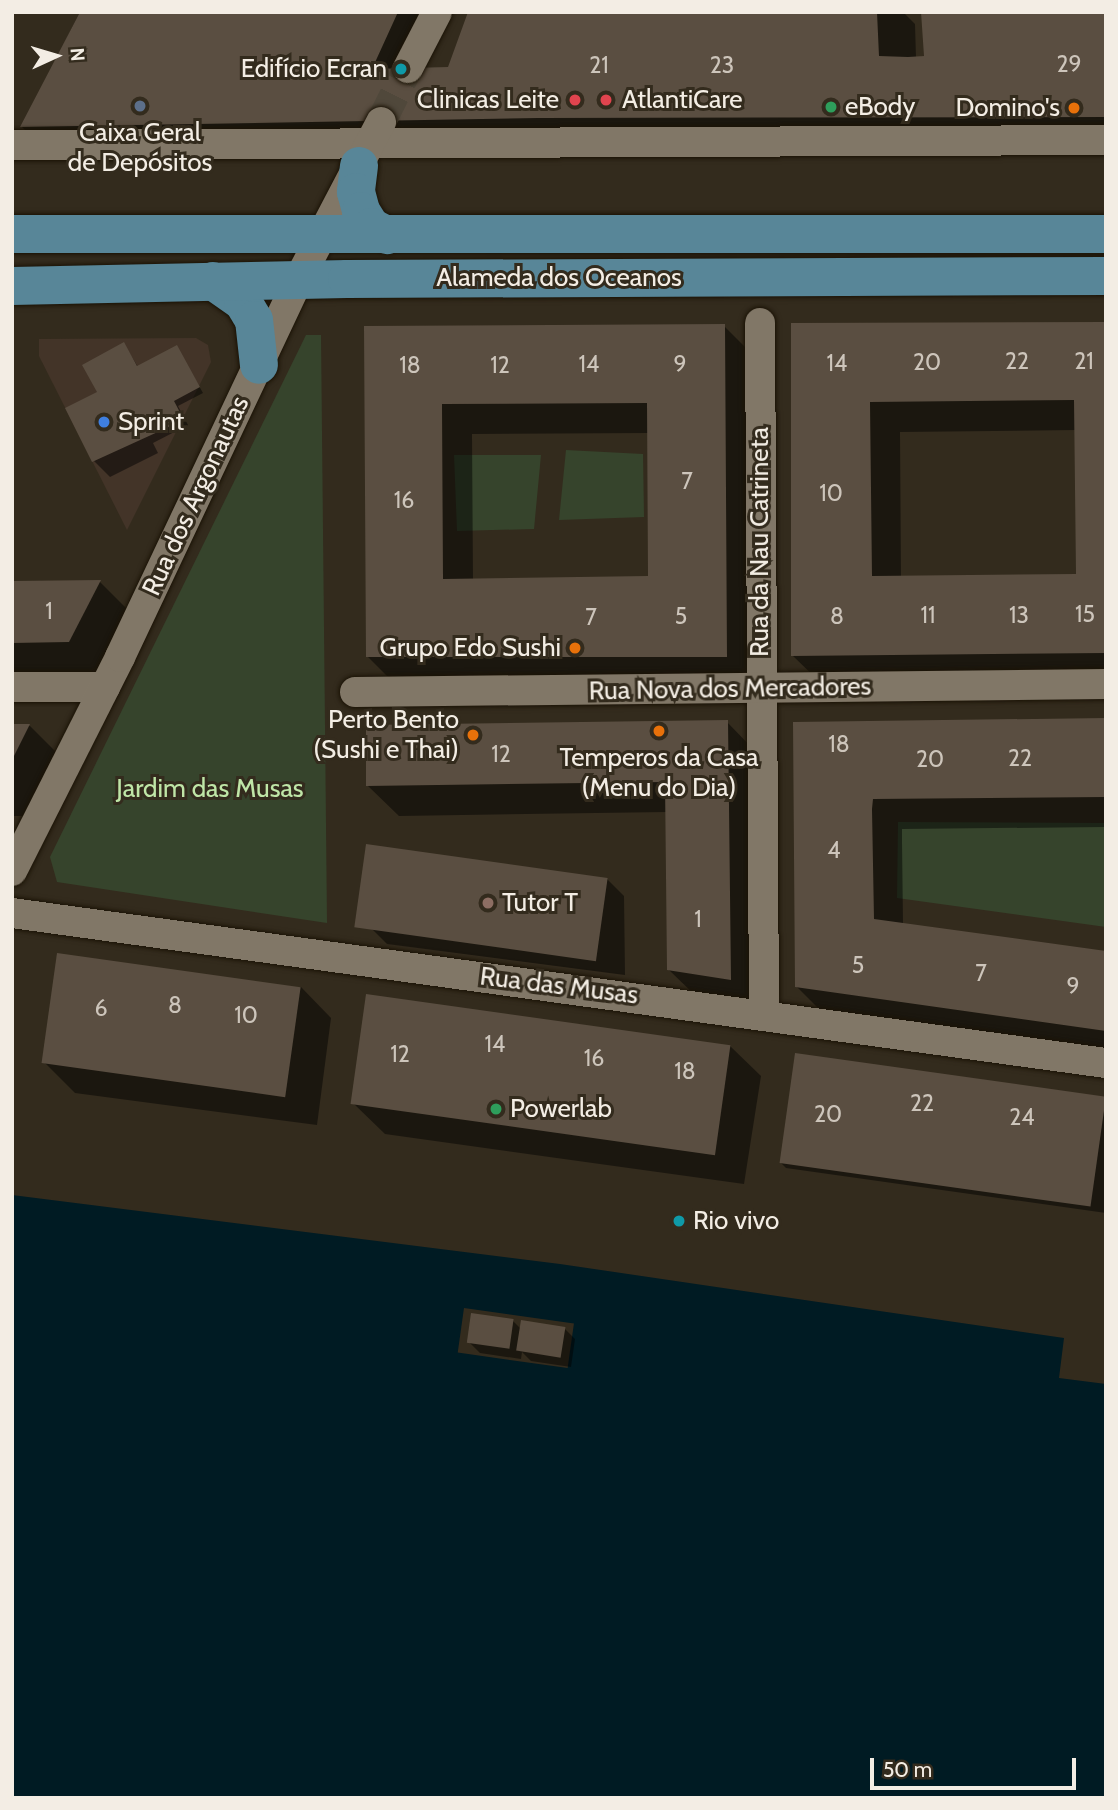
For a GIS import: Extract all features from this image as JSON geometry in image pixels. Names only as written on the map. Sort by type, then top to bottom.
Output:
[{"type":"main road","points":[[370,144],[356,192],[361,211],[371,227],[387,235]]},
{"type":"main road","name":"Alameda dos Oceanos","points":[[12,234],[1106,234]]},
{"type":"main road","name":"Alameda dos Oceanos","points":[[12,286],[299,279],[1106,276]]},
{"type":"main road","points":[[213,281],[243,302],[254,320],[258,365]]},
{"type":"street","points":[[408,68],[437,12]]},
{"type":"street","points":[[12,145],[1106,140]]},
{"type":"street","name":"Rua dos Argonautas","points":[[12,871],[105,687],[299,279],[370,144]]},
{"type":"street","name":"Rua da Nau Catrineta","points":[[760,323],[764,1013]]},
{"type":"street","name":"Rua Nova dos Mercadores","points":[[355,692],[761,690],[1106,684]]},
{"type":"street","points":[[12,687],[105,687]]},
{"type":"street","name":"Rua das Musas","points":[[12,913],[764,1013],[1106,1063]]},
{"type":"shaded area","points":[[196,338],[208,345],[211,362],[127,530],[39,356],[39,339]]},
{"type":"green space","name":"Jardim das Musas","points":[[306,335],[321,335],[327,923],[57,882],[50,857]]},
{"type":"green space","points":[[566,450],[643,454],[644,517],[559,520]]},
{"type":"green space","points":[[454,455],[541,455],[534,529],[457,531]]},
{"type":"green space","points":[[898,822],[1106,823],[1106,927],[897,898]]},
{"type":"water","points":[[12,1195],[560,1264],[1064,1338],[1059,1378],[1106,1384],[1106,1798],[12,1798]]},
{"type":"pier","points":[[464,1308],[574,1323],[568,1368],[458,1353]]},
{"type":"building","points":[[80,12],[398,12],[372,69],[448,67],[468,12],[877,12],[879,56],[908,57],[924,56],[921,12],[1106,12],[1106,117],[538,118],[20,127]]},
{"type":"building","points":[[1106,322],[1106,653],[791,656],[791,323]],"holes":[[[1074,400],[1076,574],[872,576],[870,402]]]},
{"type":"building","points":[[725,324],[727,657],[366,657],[364,326]],"holes":[[[647,403],[648,576],[443,579],[442,404]]]},
{"type":"building","points":[[124,342],[137,366],[177,345],[200,387],[174,401],[184,420],[92,462],[65,408],[97,392],[82,365]]},
{"type":"building","points":[[101,580],[69,642],[12,643],[12,581]]},
{"type":"building","points":[[1106,718],[1106,797],[873,799],[872,809],[874,919],[1106,951],[1106,1031],[795,987],[793,722]]},
{"type":"building","points":[[728,720],[731,980],[667,970],[665,782],[366,786],[366,725]]},
{"type":"building","points":[[12,724],[30,724],[12,760]]},
{"type":"building","name":"Tutor T","points":[[366,844],[608,878],[596,961],[354,927]]},
{"type":"building","points":[[57,953],[301,987],[285,1097],[42,1063]]},
{"type":"building","points":[[366,994],[730,1045],[715,1155],[351,1104]]},
{"type":"building","points":[[795,1053],[1106,1097],[1090,1207],[780,1163]]},
{"type":"building","points":[[471,1313],[514,1319],[509,1349],[467,1343]]},
{"type":"building","points":[[521,1320],[565,1327],[561,1358],[516,1351]]},
{"type":"tunnel","points":[[381,122],[408,68]]},
{"type":"place","name":"Edifício Ecran","points":[[401,69]]},
{"type":"place","name":"Clinicas Leite","points":[[575,100]]},
{"type":"place","name":"AtlantiCare","points":[[606,100]]},
{"type":"place","name":"Caixa Geral de Depósitos","points":[[140,106]]},
{"type":"place","name":"eBody","points":[[831,107]]},
{"type":"place","name":"Domino's","points":[[1074,108]]},
{"type":"place","name":"Sprint","points":[[104,422]]},
{"type":"place","name":"Grupo Edo Sushi","points":[[575,648]]},
{"type":"place","name":"Temperos da Casa (Menu do Dia)","points":[[659,731]]},
{"type":"place","name":"Perto Bento (Sushi e Thai)","points":[[473,735]]},
{"type":"place","name":"Tutor T","points":[[488,903]]},
{"type":"place","name":"Powerlab","points":[[496,1109]]},
{"type":"place","name":"Rio vivo","points":[[679,1221]]}]
